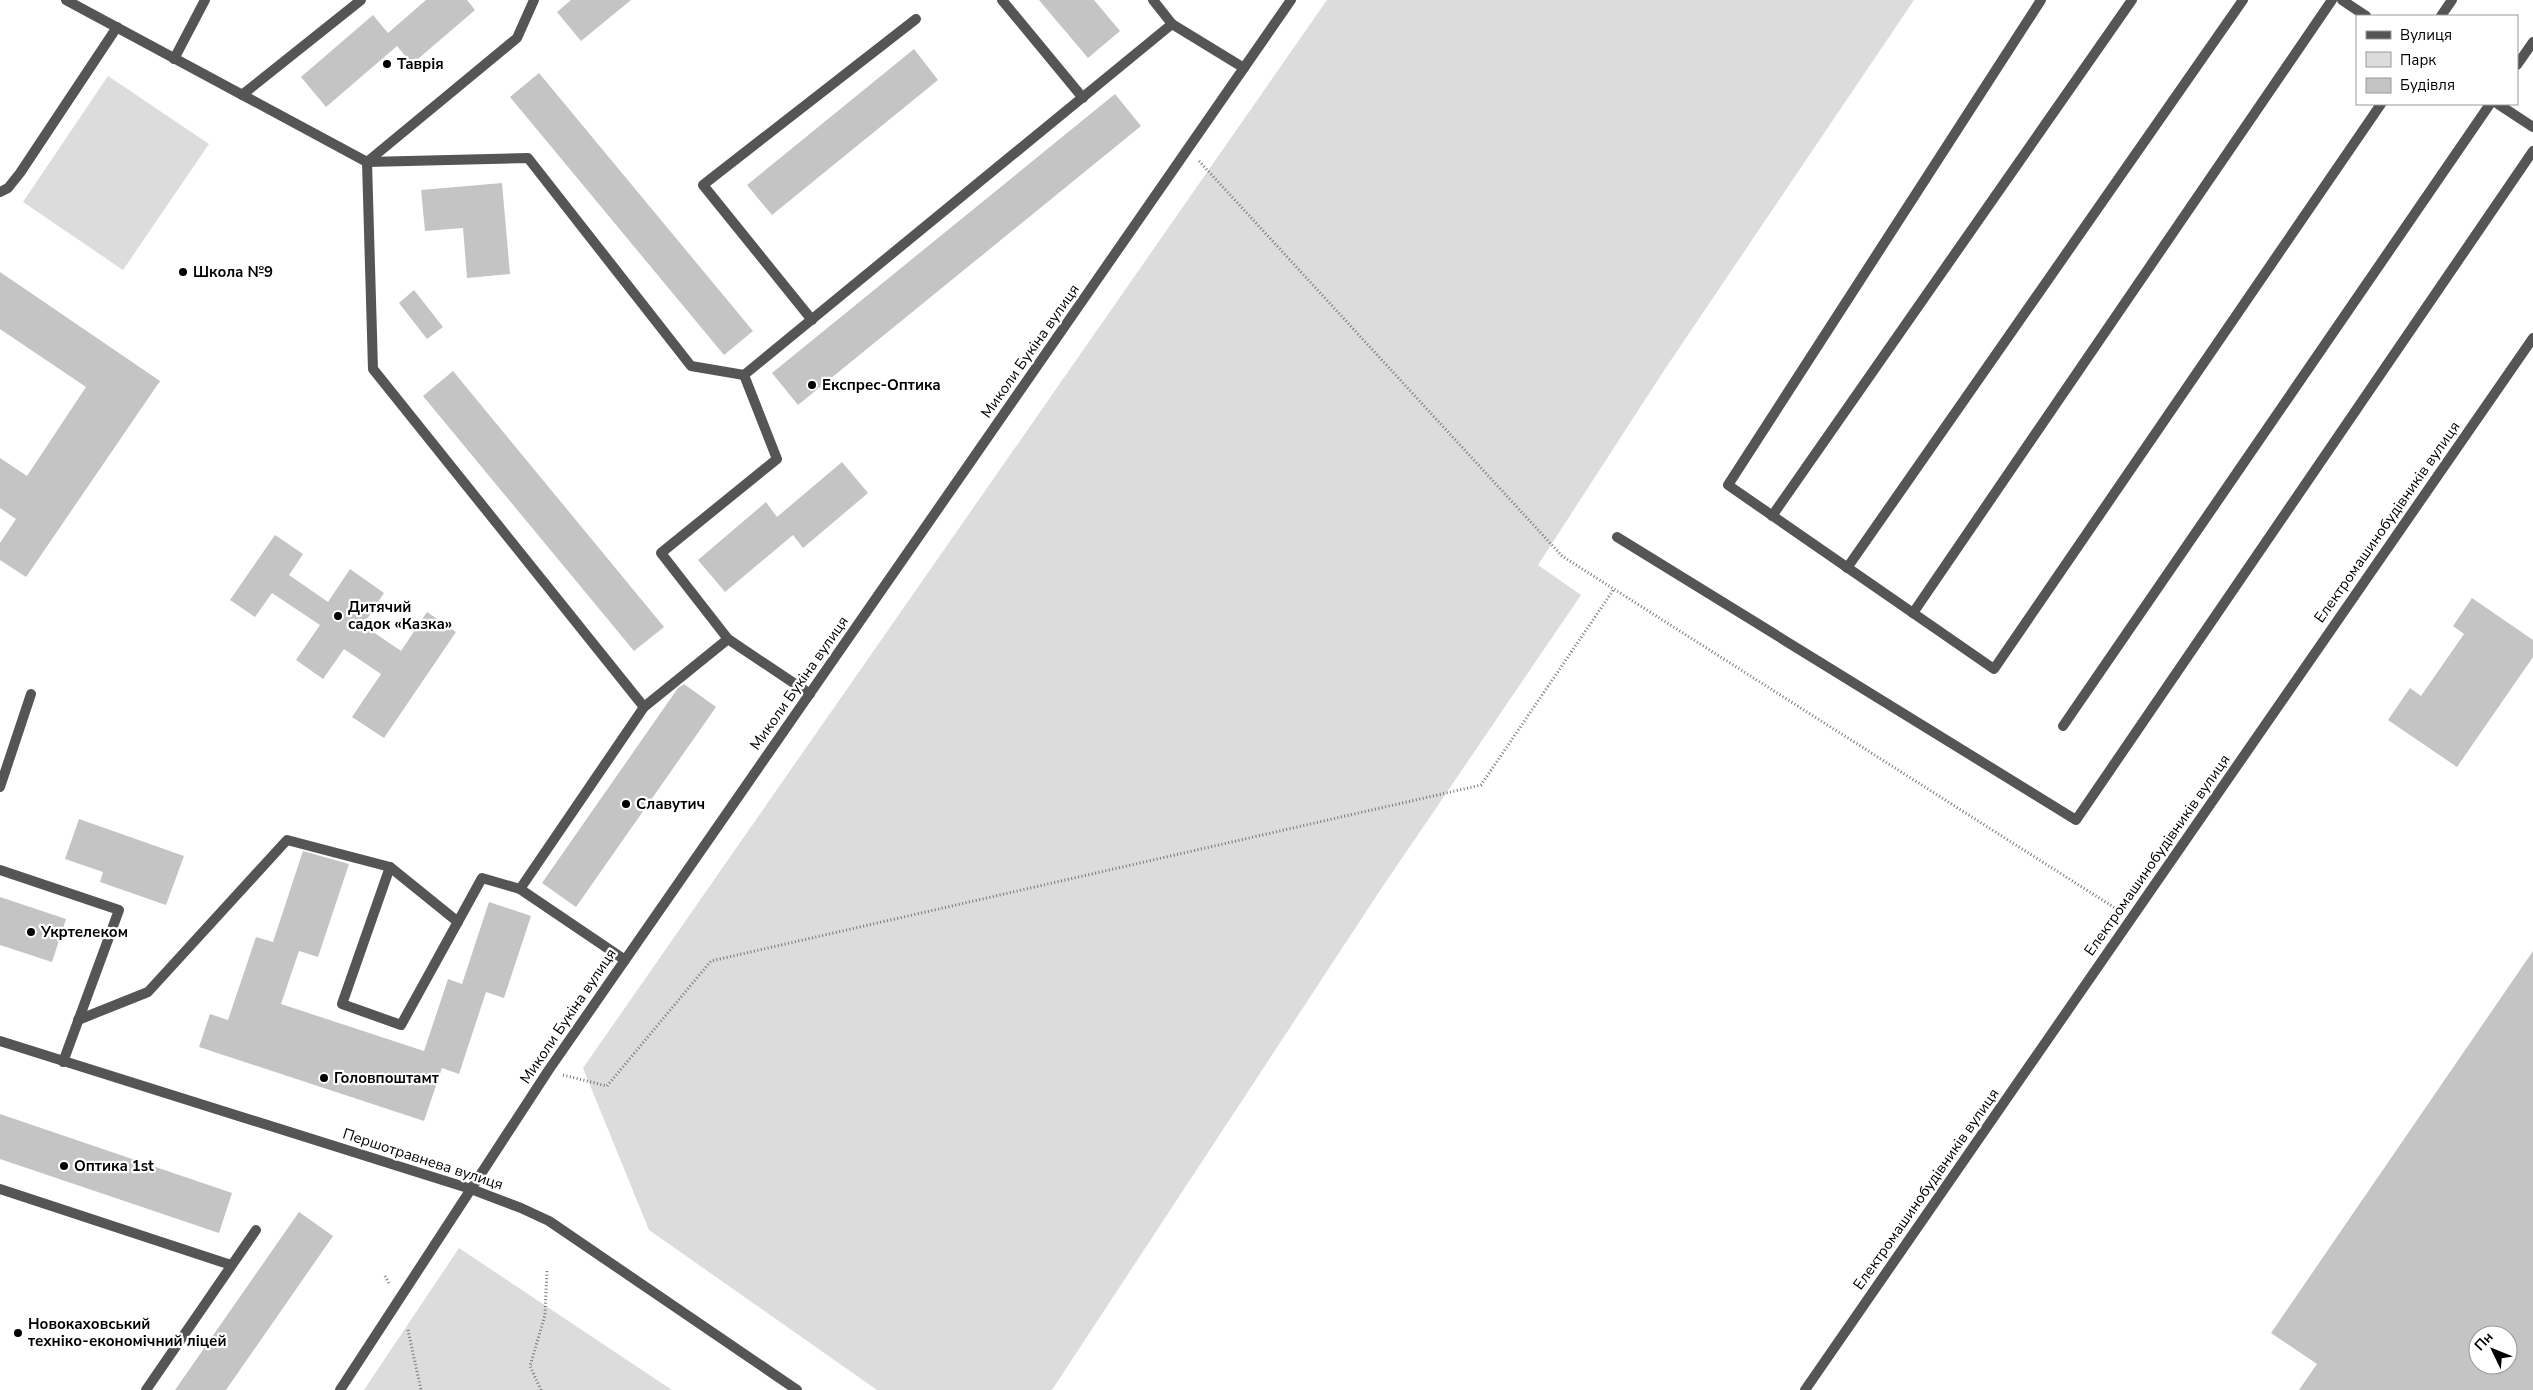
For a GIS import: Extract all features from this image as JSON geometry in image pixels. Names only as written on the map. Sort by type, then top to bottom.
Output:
[{"type":"street","points":[[66,0],[367,162],[528,158],[691,366],[744,375],[1172,24]]},
{"type":"street","points":[[174,59],[205,0]]},
{"type":"street","points":[[242,95],[361,0]]},
{"type":"street","points":[[367,162],[518,38],[534,0]]},
{"type":"street","points":[[1002,0],[1083,98]]},
{"type":"street","points":[[1152,0],[1172,24],[1244,68]]},
{"type":"street","name":"Миколи Букіна вулиця","points":[[340,1390],[548,1071],[1291,0]]},
{"type":"street","points":[[2041,0],[1728,485],[1994,669],[2380,105]]},
{"type":"street","points":[[1772,516],[2132,0]]},
{"type":"street","points":[[1847,568],[2243,0]]},
{"type":"street","points":[[1913,613],[2332,0]]},
{"type":"street","points":[[2342,0],[2364,15]]},
{"type":"street","points":[[2442,15],[2452,0]]},
{"type":"street","points":[[812,320],[703,185],[916,19]]},
{"type":"street","points":[[0,192],[8,188],[20,173],[117,28]]},
{"type":"street","points":[[2518,64],[2533,42]]},
{"type":"street","points":[[2063,726],[2489,105]]},
{"type":"street","points":[[2500,105],[2533,127]]},
{"type":"street","points":[[1617,537],[2076,820],[2533,151]]},
{"type":"street","points":[[367,162],[373,369],[644,707]]},
{"type":"street","name":"Електромашинобудівників вулиця","points":[[1805,1390],[2533,338]]},
{"type":"street","points":[[744,375],[777,459],[661,553],[728,639],[810,694]]},
{"type":"street","points":[[520,889],[644,707],[728,639]]},
{"type":"street","points":[[0,787],[30,694]]},
{"type":"street","points":[[78,1020],[148,992],[287,840],[390,867],[458,922]]},
{"type":"street","points":[[390,867],[342,1004],[401,1025],[482,878],[520,889],[625,960]]},
{"type":"street","points":[[0,870],[119,910],[64,1062]]},
{"type":"street","name":"Першотравнева вулиця","points":[[0,1041],[471,1189],[521,1208],[548,1221],[797,1390]]},
{"type":"street","points":[[0,1189],[231,1266]]},
{"type":"street","points":[[146,1390],[256,1230]]},
{"type":"path","points":[[548,1071],[608,1086],[711,961],[1481,785],[1614,589]]},
{"type":"path","points":[[541,1390],[530,1366],[545,1315],[547,1271]]},
{"type":"path","points":[[408,1330],[421,1390]]},
{"type":"green space","points":[[1327,0],[1914,0],[1663,372],[1538,565],[1581,595],[1379,892],[1052,1390],[877,1390],[649,1230],[583,1068]]},
{"type":"green space","points":[[108,76],[209,144],[123,270],[23,202]]},
{"type":"green space","points":[[459,1248],[672,1390],[364,1390]]},
{"type":"building","points":[[426,0],[467,0],[475,10],[412,64],[397,46],[326,107],[301,77],[373,15],[388,33]]},
{"type":"building","points":[[571,0],[631,0],[581,41],[557,12]]},
{"type":"building","points":[[1039,0],[1094,0],[1120,31],[1088,58]]},
{"type":"building","points":[[914,49],[938,80],[772,215],[747,185]]},
{"type":"building","points":[[539,73],[753,331],[724,355],[510,97]]},
{"type":"building","points":[[1115,94],[1141,126],[798,405],[772,373]]},
{"type":"building","points":[[502,183],[510,274],[467,278],[463,228],[425,231],[421,190]]},
{"type":"building","points":[[0,272],[160,381],[26,577],[0,560],[0,543],[16,519],[0,508],[0,458],[27,476],[86,387],[0,329]]},
{"type":"building","points":[[414,290],[443,327],[427,339],[399,303]]},
{"type":"building","points":[[453,371],[664,627],[634,651],[423,396]]},
{"type":"building","points":[[842,462],[868,493],[803,548],[793,535],[725,592],[698,560],[766,502],[777,517]]},
{"type":"building","points":[[275,535],[303,554],[289,575],[328,602],[350,569],[384,593],[363,625],[401,651],[427,612],[456,632],[384,738],[352,717],[381,674],[344,649],[323,679],[296,660],[320,625],[272,593],[255,617],[230,600]]},
{"type":"building","points":[[2472,598],[2533,640],[2533,657],[2457,767],[2388,720],[2410,688],[2421,696],[2464,634],[2453,626]]},
{"type":"building","points":[[684,684],[716,707],[576,907],[542,883],[678,688]]},
{"type":"building","points":[[79,819],[184,856],[166,905],[100,882],[103,872],[65,859]]},
{"type":"building","points":[[303,851],[349,864],[318,957],[299,951],[281,1004],[424,1051],[448,979],[462,984],[489,902],[531,916],[504,998],[486,992],[459,1074],[442,1068],[424,1121],[199,1047],[210,1014],[228,1020],[256,937],[273,942]]},
{"type":"building","name":"Укртелеком","points":[[0,897],[66,919],[52,962],[0,945]]},
{"type":"building","points":[[2533,951],[2533,1390],[2299,1390],[2317,1364],[2271,1333]]},
{"type":"building","points":[[0,1114],[232,1193],[219,1233],[0,1159]]},
{"type":"building","points":[[299,1212],[333,1236],[226,1390],[175,1390]]},
{"type":"place","name":"Таврія","points":[[387,64]]},
{"type":"place","name":"Школа №9","points":[[183,272]]},
{"type":"place","name":"Експрес-Оптика","points":[[812,385]]},
{"type":"place","name":"Дитячий садок «Казка»","points":[[338,616]]},
{"type":"place","name":"Славутич","points":[[626,804]]},
{"type":"place","name":"Укртелеком","points":[[31,932]]},
{"type":"place","name":"Головпоштамт","points":[[324,1078]]},
{"type":"place","name":"Оптика 1st","points":[[64,1166]]},
{"type":"place","name":"Новокаховський техніко-економічний ліцей","points":[[18,1333]]}]
